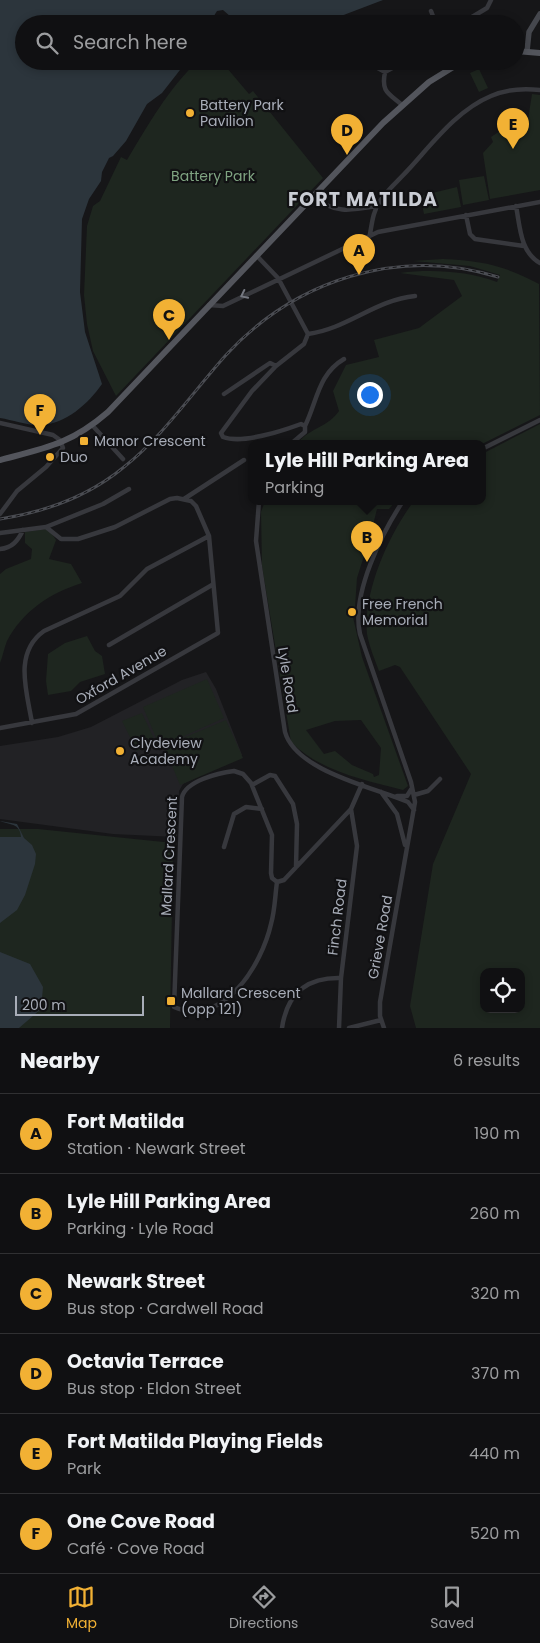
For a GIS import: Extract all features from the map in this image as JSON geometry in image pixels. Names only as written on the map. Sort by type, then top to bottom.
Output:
[{"type":"main road","points":[[527,51],[540,53]]},
{"type":"main road","points":[[0,460],[62,443],[92,425],[124,396],[402,105],[429,82],[448,70]]},
{"type":"street","points":[[475,15],[487,8],[490,0]]},
{"type":"street","points":[[431,11],[433,15]]},
{"type":"street","points":[[527,51],[529,32],[540,14]]},
{"type":"street","points":[[381,70],[385,72]]},
{"type":"street","points":[[385,72],[385,89],[402,105]]},
{"type":"street","points":[[370,234],[377,206],[387,192],[444,132],[475,105],[501,92],[521,89],[540,90]]},
{"type":"street","points":[[314,196],[324,205],[336,209],[349,211],[377,206]]},
{"type":"street","points":[[209,305],[223,306],[370,234],[540,202]]},
{"type":"street","points":[[516,206],[524,246],[530,256],[540,263]]},
{"type":"street","points":[[466,215],[470,234],[475,239],[524,246]]},
{"type":"street","points":[[256,256],[278,278],[308,334],[304,344],[276,366],[223,427],[222,435],[233,439],[282,431],[301,424],[305,426]]},
{"type":"street","points":[[308,334],[334,328],[380,304],[415,296]]},
{"type":"street","points":[[216,298],[223,302],[229,302]]},
{"type":"street","points":[[296,440],[305,432],[305,426],[321,383],[328,371],[344,359]]},
{"type":"street","points":[[224,394],[270,363],[276,366]]},
{"type":"street","points":[[486,447],[540,420]]},
{"type":"street","points":[[0,423],[50,434],[62,443],[60,453],[25,483],[0,514]]},
{"type":"street","points":[[92,425],[124,459]]},
{"type":"street","points":[[184,499],[244,460]]},
{"type":"street","points":[[0,533],[46,527],[103,504],[129,489]]},
{"type":"street","points":[[46,527],[61,539],[83,538],[115,527],[170,500],[184,499],[191,501],[196,506],[209,536],[212,585],[109,645]]},
{"type":"street","name":"Lyle Road","points":[[259,505],[256,541],[287,738],[294,750],[307,761],[395,796],[410,804],[415,811]]},
{"type":"street","points":[[401,505],[379,543],[373,558],[362,597],[359,624],[411,782],[415,811]]},
{"type":"street","points":[[0,549],[11,546],[16,542],[23,530]]},
{"type":"street","points":[[32,723],[24,666],[26,652],[35,638],[44,631],[120,596],[147,569],[209,536]]},
{"type":"street","name":"Oxford Avenue","points":[[0,728],[76,714],[218,633],[212,585]]},
{"type":"street","name":"Mallard Crescent","points":[[252,785],[243,774],[234,771],[225,772],[196,783],[184,790],[174,1007],[190,1012],[213,1010],[234,994],[253,970],[271,925],[277,882]]},
{"type":"street","points":[[296,867],[298,824],[293,804],[275,776],[270,776],[252,785],[272,835],[271,873],[272,878],[277,882],[284,880],[351,808],[362,784]]},
{"type":"street","points":[[414,795],[428,791],[440,779]]},
{"type":"street","points":[[392,804],[391,798],[409,794],[412,789],[411,782]]},
{"type":"street","name":"Grieve Road","points":[[378,790],[392,804],[400,821],[406,849]]},
{"type":"street","points":[[224,847],[234,814],[246,807],[262,809]]},
{"type":"street","name":"Finch Road","points":[[339,1028],[341,978],[357,846],[351,808]]},
{"type":"street","name":"Grieve Road","points":[[384,1028],[381,1020],[380,1002],[406,849],[415,811]]},
{"type":"street","points":[[400,821],[406,827],[412,824]]},
{"type":"street","points":[[282,1028],[286,1009],[300,990],[318,979],[341,978]]},
{"type":"street","points":[[349,1028],[381,1020]]},
{"type":"shaded area","points":[[0,0],[383,0],[344,15],[229,15],[223,10],[217,11],[215,15],[15,15],[15,70],[180,70],[162,93],[147,104],[126,141],[109,158],[102,172],[101,181],[89,199],[82,219],[80,292],[85,332],[102,384],[76,412],[49,424],[26,424],[0,418]]},
{"type":"shaded area","name":"Clydeview Academy","points":[[206,672],[216,689],[242,755],[183,784],[179,791],[177,837],[113,834],[0,819],[0,746],[58,737],[91,727],[182,680]]},
{"type":"shaded area","points":[[0,821],[17,824],[24,838],[32,845],[36,854],[35,864],[25,895],[17,910],[0,923],[0,837],[21,837],[17,827]]},
{"type":"shaded area","points":[[0,952],[30,964],[43,987],[41,1009],[19,1028],[0,1028]]},
{"type":"green space","name":"Battery Park","points":[[189,70],[229,70],[249,94],[253,91],[323,178],[116,396],[93,351],[87,324],[84,295],[87,226],[93,206],[100,201],[121,157],[127,160],[168,95]]},
{"type":"green space","points":[[479,70],[488,88],[479,92],[470,73]]},
{"type":"green space","points":[[532,94],[540,95],[540,190],[490,199],[483,153],[493,142],[491,137],[506,127],[527,126]]},
{"type":"green space","points":[[484,176],[489,200],[463,205],[459,180]]},
{"type":"green space","points":[[457,187],[461,207],[424,214],[420,196]]},
{"type":"green space","points":[[443,259],[492,265],[514,272],[539,284],[540,415],[486,442],[486,440],[301,440],[330,420],[339,411],[333,391],[346,365],[379,357],[374,340],[419,328],[462,296],[454,280],[400,273],[424,271],[461,273],[497,282],[500,275],[470,266],[413,261]]},
{"type":"green space","points":[[540,424],[540,1028],[416,1028],[410,1006],[433,864],[471,774],[400,667],[395,665],[379,671],[372,653],[367,634],[369,600],[380,564],[396,530],[411,505],[486,505],[486,452]]},
{"type":"green space","points":[[264,505],[392,505],[389,509],[377,509],[357,578],[355,607],[349,606],[346,615],[353,617],[362,657],[408,786],[403,790],[358,778],[329,767],[315,760],[291,742],[262,566],[261,512]],"holes":[[[361,720],[381,748],[379,775],[374,777],[373,774],[352,765],[335,751],[324,754],[306,730],[335,721]]]},
{"type":"green space","points":[[46,529],[50,531],[56,540],[49,559],[71,564],[82,583],[48,598],[29,612],[7,641],[0,663],[0,574],[6,569],[31,559],[32,549],[25,543],[25,532]]},
{"type":"green space","points":[[87,636],[95,651],[102,656],[105,674],[80,682],[71,691],[48,695],[46,681],[48,654],[65,643]]},
{"type":"green space","points":[[207,679],[224,718],[160,747],[143,707]]},
{"type":"green space","points":[[142,713],[156,743],[137,751],[122,721]]},
{"type":"green space","points":[[226,720],[243,758],[180,785],[164,746]]},
{"type":"green space","points":[[0,829],[38,829],[173,843],[170,1028],[0,1028]]},
{"type":"railway","points":[[0,519],[33,512],[66,501],[96,486],[124,467],[152,441],[226,355],[253,329],[284,307],[316,289],[351,276],[387,268],[423,266],[461,268],[498,277]]},
{"type":"place","name":"Battery Park Pavilion","points":[[190,113]]},
{"type":"place","name":"Fort Matilda Playing Fields","points":[[513,149]]},
{"type":"place","name":"Octavia Terrace","points":[[347,155]]},
{"type":"place","name":"Fort Matilda","points":[[359,275]]},
{"type":"place","name":"Newark Street","points":[[169,340]]},
{"type":"place","name":"One Cove Road","points":[[40,435]]},
{"type":"place","name":"Manor Crescent","points":[[84,441]]},
{"type":"place","name":"Duo","points":[[50,457]]},
{"type":"place","name":"Lyle Hill Parking Area","points":[[367,562]]},
{"type":"place","name":"Free French Memorial","points":[[352,612]]},
{"type":"place","name":"Clydeview Academy","points":[[120,751]]},
{"type":"place","name":"Mallard Crescent (opp 121)","points":[[171,1001]]},
{"type":"district","name":"FORT MATILDA","points":[[363,199]]}]
